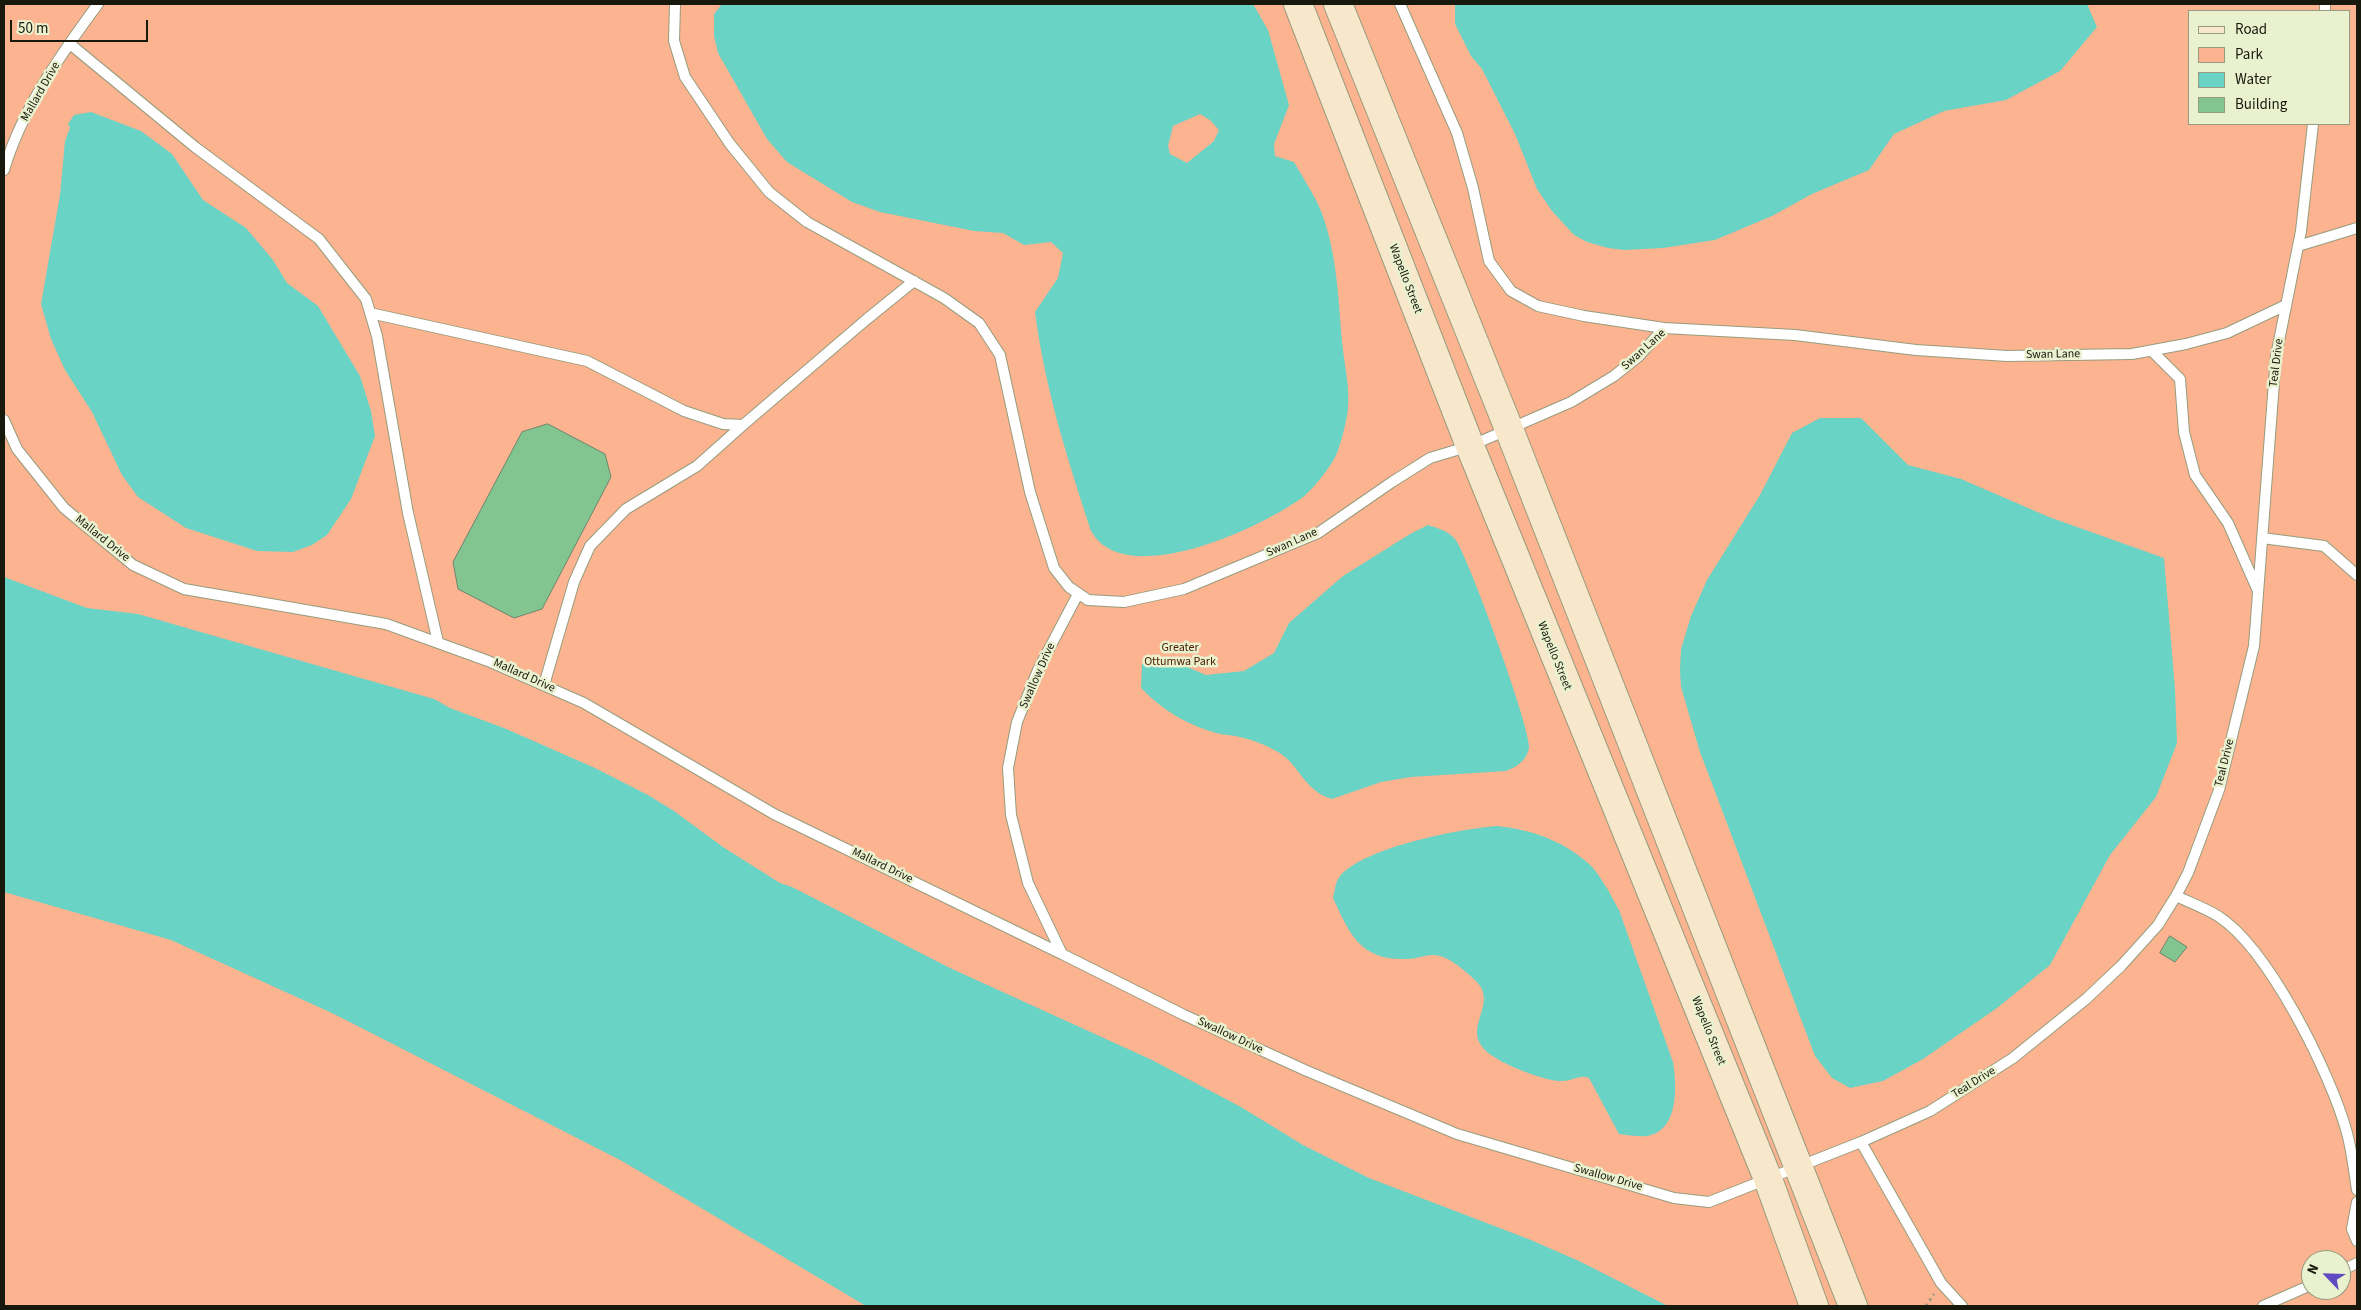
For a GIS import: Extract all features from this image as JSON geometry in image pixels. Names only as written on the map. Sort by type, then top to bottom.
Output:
[{"type":"main road","name":"Wapello Street","points":[[1298,4],[1470,446],[1768,1179],[1814,1306]]},
{"type":"main road","points":[[1338,4],[1509,429],[1853,1306]]},
{"type":"lane","name":"Mallard Drive","points":[[4,170],[28,110],[98,4]]},
{"type":"lane","points":[[675,4],[674,42],[685,77],[730,144],[769,192],[807,222],[944,298],[979,323],[1000,355],[1030,492],[1054,568],[1069,587],[1078,594]]},
{"type":"lane","points":[[1400,4],[1457,133],[1473,188],[1489,261],[1512,291],[1538,306],[1584,316],[1664,328]]},
{"type":"lane","points":[[70,44],[195,147],[318,239],[366,300],[377,336],[408,513],[438,642]]},
{"type":"lane","name":"Teal Drive","points":[[1768,1179],[1861,1142],[1930,1111],[2013,1058],[2086,998],[2121,966],[2158,925],[2188,873],[2219,790],[2254,646],[2276,356],[2298,246],[2313,125]]},
{"type":"lane","points":[[2298,246],[2357,228]]},
{"type":"lane","points":[[544,685],[574,582],[590,546],[626,509],[697,466],[867,318],[914,281]]},
{"type":"lane","name":"Swan Lane","points":[[1078,594],[1088,600],[1124,602],[1184,589],[1318,533],[1430,458],[1470,446],[1571,402],[1614,376],[1639,356],[1664,328],[1795,336],[1916,350],[2007,356],[2132,354],[2186,344],[2227,333],[2286,306]]},
{"type":"lane","points":[[370,314],[587,361],[684,411],[723,424],[743,425]]},
{"type":"lane","points":[[2152,351],[2180,379],[2184,432],[2195,475],[2228,524],[2259,592]]},
{"type":"lane","name":"Mallard Drive","points":[[4,420],[17,449],[64,508],[133,565],[184,589],[386,624],[438,642],[544,685],[584,703],[774,814],[1062,954]]},
{"type":"lane","points":[[2262,538],[2324,546],[2357,575]]},
{"type":"lane","name":"Swallow Drive","points":[[1078,594],[1038,670],[1017,722],[1008,768],[1011,815],[1028,883],[1062,954],[1184,1014],[1307,1071],[1457,1134],[1674,1198],[1709,1202],[1768,1179]]},
{"type":"lane","points":[[2176,896],[2218,916],[2254,950],[2286,999],[2322,1064],[2347,1133],[2357,1190]]},
{"type":"lane","points":[[1861,1142],[1941,1283],[1962,1306]]},
{"type":"lane","points":[[2357,1202],[2352,1229],[2357,1241]]},
{"type":"lane","points":[[2263,1306],[2301,1289]]},
{"type":"green space","name":"Greater Ottumwa Park","points":[[4,4],[2357,4],[2357,1306],[4,1306]]},
{"type":"water","points":[[722,4],[1253,4],[1268,30],[1289,105],[1274,144],[1275,156],[1294,162],[1318,204],[1329,237],[1336,271],[1348,384],[1348,409],[1339,449],[1324,474],[1303,497],[1284,510],[1258,524],[1195,548],[1162,555],[1133,556],[1108,548],[1091,531],[1058,423],[1039,340],[1035,312],[1058,278],[1063,253],[1051,242],[1024,245],[1003,233],[974,231],[880,212],[852,202],[787,162],[767,139],[718,53],[714,36],[714,14]],"holes":[[[1200,114],[1210,120],[1219,130],[1214,141],[1187,163],[1170,154],[1168,146],[1173,126]]]},
{"type":"water","points":[[1455,4],[2087,4],[2097,27],[2060,71],[2006,100],[1944,111],[1894,134],[1869,170],[1812,194],[1772,216],[1715,240],[1663,248],[1624,250],[1587,242],[1574,235],[1552,211],[1537,189],[1515,134],[1482,69],[1471,56],[1455,24]]},
{"type":"water","points":[[91,112],[141,131],[172,154],[203,200],[246,228],[273,260],[287,283],[318,306],[360,376],[371,411],[375,436],[351,499],[327,535],[312,545],[293,552],[257,551],[186,528],[138,497],[122,475],[92,412],[65,370],[51,339],[41,304],[60,195],[65,141],[70,128],[68,124],[74,115]]},
{"type":"water","points":[[1820,418],[1861,418],[1908,465],[1961,479],[2049,517],[2164,558],[2175,689],[2177,743],[2156,797],[2110,855],[2050,965],[1997,1008],[1923,1059],[1883,1081],[1850,1088],[1832,1078],[1815,1056],[1700,752],[1681,687],[1680,670],[1681,649],[1691,616],[1707,580],[1760,495],[1792,433]]},
{"type":"water","points":[[1428,525],[1446,532],[1455,539],[1472,575],[1498,643],[1520,711],[1529,748],[1524,760],[1514,767],[1506,771],[1411,777],[1381,782],[1332,799],[1308,784],[1291,763],[1278,752],[1252,740],[1209,731],[1187,722],[1167,711],[1141,688],[1142,664],[1169,659],[1206,675],[1244,671],[1274,653],[1289,623],[1343,576],[1410,534]]},
{"type":"water","points":[[4,577],[87,608],[138,614],[434,699],[450,708],[504,728],[595,768],[648,795],[674,811],[723,847],[780,883],[792,887],[950,968],[1152,1060],[1241,1107],[1303,1145],[1369,1178],[1531,1240],[1579,1261],[1668,1306],[866,1306],[622,1161],[334,1014],[171,940],[4,892]]},
{"type":"water","points":[[1497,826],[1534,833],[1569,849],[1589,864],[1606,886],[1619,910],[1673,1062],[1675,1083],[1674,1106],[1665,1126],[1657,1132],[1647,1136],[1619,1134],[1589,1078],[1583,1077],[1556,1081],[1539,1077],[1496,1058],[1484,1048],[1478,1038],[1477,1029],[1484,1000],[1482,990],[1471,976],[1456,964],[1439,956],[1430,955],[1407,959],[1378,956],[1359,943],[1345,923],[1333,898],[1338,878],[1352,866],[1370,856],[1414,841],[1437,835]]},
{"type":"building","points":[[548,424],[605,454],[611,477],[542,609],[514,618],[458,589],[453,562],[522,432]]},
{"type":"building","points":[[2170,936],[2187,947],[2175,962],[2160,953]]}]
